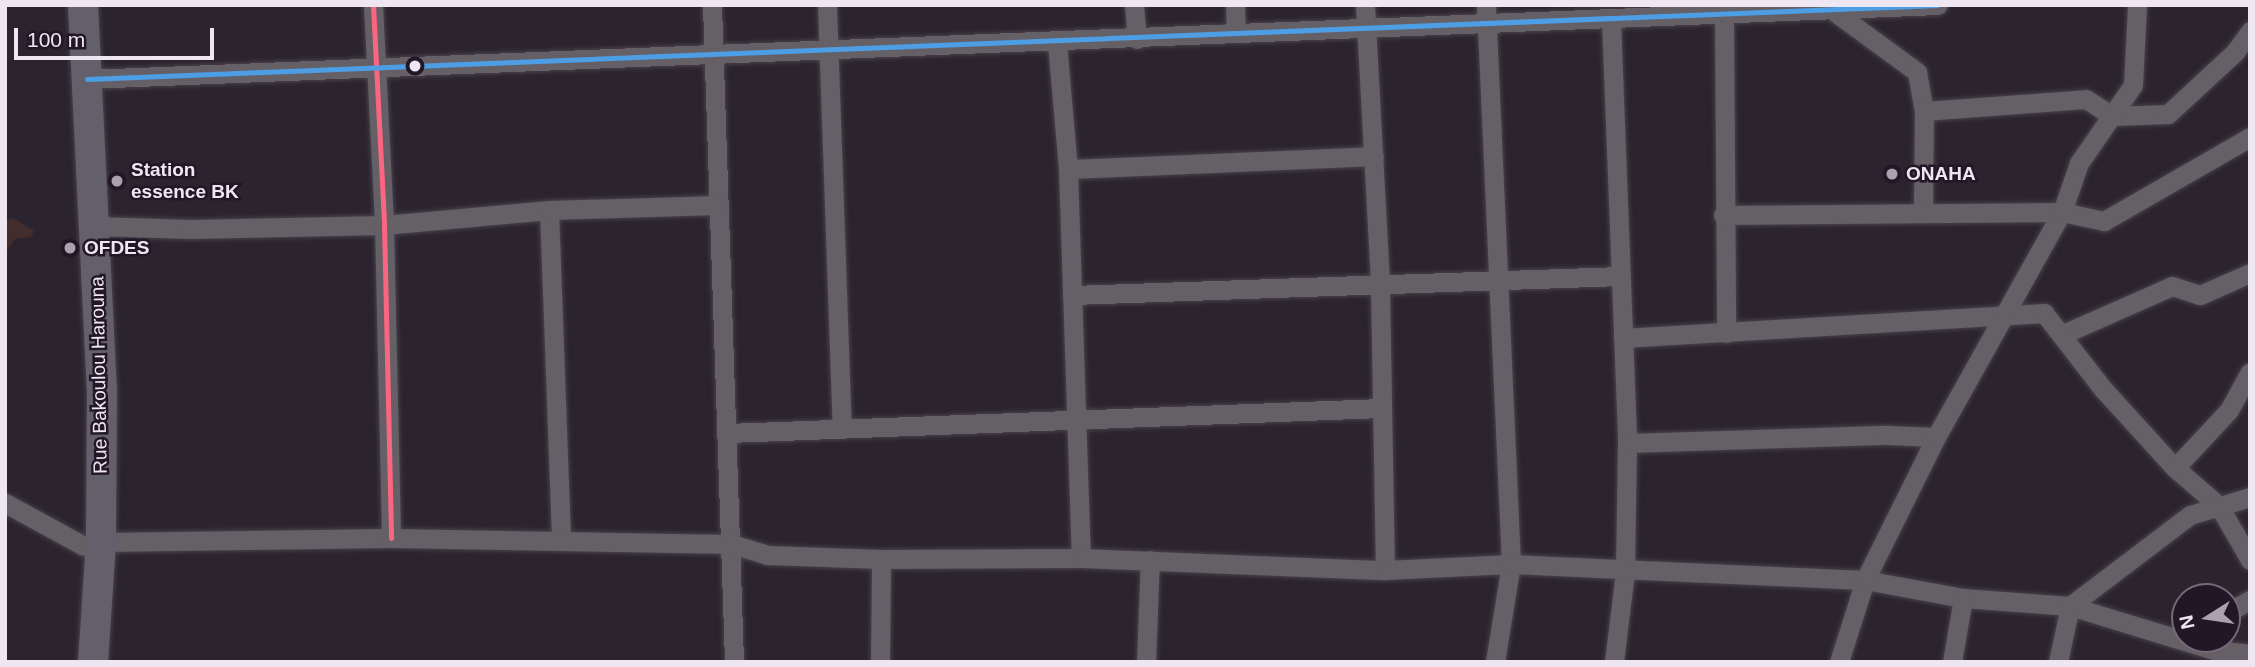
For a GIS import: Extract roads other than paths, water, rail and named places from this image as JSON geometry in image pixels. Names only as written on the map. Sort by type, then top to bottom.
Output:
[{"type":"highway","name":"Rue Bakoulou Harouna","points":[[69,5],[89,377],[93,662]]},
{"type":"highway","name":"Rue Bakoulou Harouna","points":[[82,662],[103,389],[83,5]]},
{"type":"street","points":[[373,5],[384,225],[391,538]]},
{"type":"street","points":[[712,5],[734,662]]},
{"type":"street","points":[[827,5],[842,429]]},
{"type":"street","points":[[1134,5],[1136,39]]},
{"type":"street","points":[[1235,5],[1236,33]]},
{"type":"street","points":[[1365,5],[1380,286],[1385,570]]},
{"type":"street","points":[[1486,5],[1502,279],[1511,564],[1495,662]]},
{"type":"street","points":[[87,79],[712,57],[1236,33],[1488,26],[1724,16],[1812,9],[1835,12],[1938,5]]},
{"type":"street","points":[[1839,662],[1865,580],[1936,437],[2062,212],[2079,163],[2133,85],[2137,5]]},
{"type":"street","points":[[1835,12],[1917,72],[1924,111],[1923,212]]},
{"type":"street","points":[[1724,16],[1723,215],[1726,333]]},
{"type":"street","points":[[1611,20],[1627,443],[1625,572],[1614,662]]},
{"type":"street","points":[[1924,111],[2086,99],[2112,116],[2168,114],[2235,52],[2250,31]]},
{"type":"street","points":[[1057,43],[1068,169],[1081,558]]},
{"type":"street","points":[[1723,215],[2062,212],[2104,220],[2250,137]]},
{"type":"street","points":[[1068,169],[1374,156]]},
{"type":"street","points":[[95,226],[191,229],[384,225],[549,210],[718,205]]},
{"type":"street","points":[[549,210],[561,541]]},
{"type":"street","points":[[2061,335],[2172,286],[2200,295],[2250,273]]},
{"type":"street","points":[[1072,295],[1621,276]]},
{"type":"street","points":[[1623,338],[2044,313],[2175,468],[2219,506],[2250,560]]},
{"type":"street","points":[[2175,468],[2229,410],[2250,372]]},
{"type":"street","points":[[728,433],[1077,423],[1381,408]]},
{"type":"street","points":[[1627,443],[1936,437]]},
{"type":"street","points":[[2058,662],[2070,606],[2190,514],[2250,497]]},
{"type":"street","points":[[5,503],[93,544],[391,538],[732,544],[767,555],[881,559],[1081,558],[1385,570],[1511,564],[1625,572],[1865,580],[1963,598],[2070,606],[2171,637]]},
{"type":"street","points":[[880,662],[881,559]]},
{"type":"street","points":[[1146,662],[1150,560]]},
{"type":"street","points":[[1952,662],[1963,598]]},
{"type":"place","name":"ONAHA","points":[[1892,174]]},
{"type":"place","name":"Station essence BK","points":[[117,181]]},
{"type":"place","name":"OFDES","points":[[70,248]]}]
